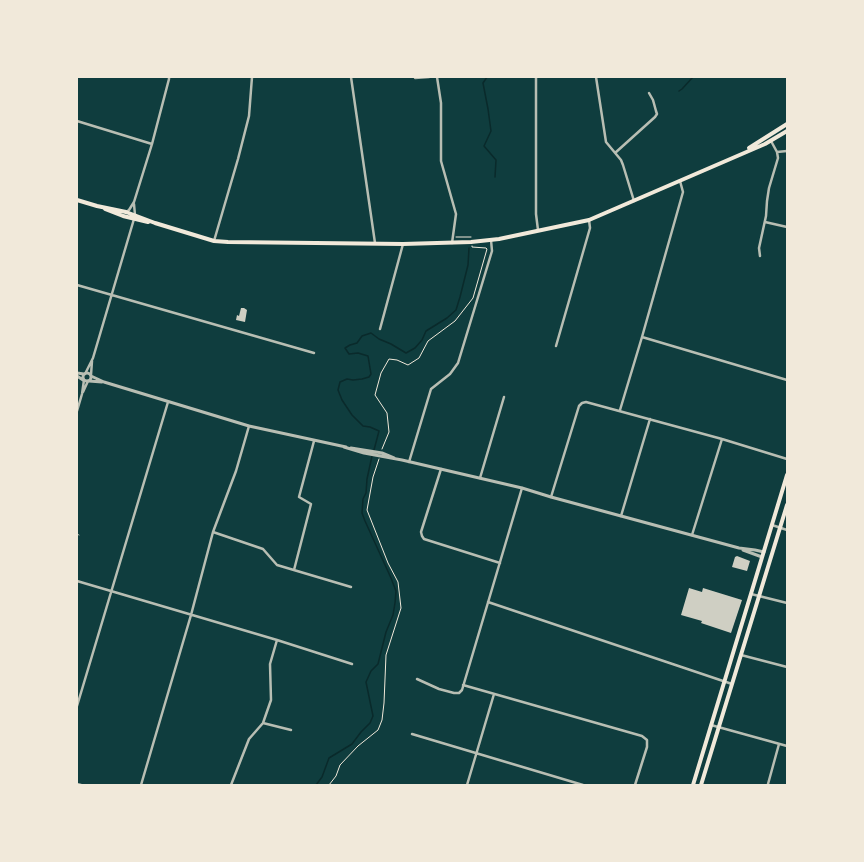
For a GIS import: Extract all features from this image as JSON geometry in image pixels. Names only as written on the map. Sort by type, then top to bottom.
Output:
[{"type":"main road","points":[[742,153],[787,124]]},
{"type":"main road","points":[[778,130],[787,130]]},
{"type":"main road","points":[[77,200],[126,212],[155,223],[214,241],[403,244],[471,242],[491,240],[589,220],[771,141],[787,130]]},
{"type":"main road","points":[[767,136],[771,141]]},
{"type":"main road","points":[[97,206],[114,213],[135,216]]},
{"type":"main road","points":[[694,785],[787,475]]},
{"type":"main road","points":[[701,785],[787,505]]},
{"type":"main road","points":[[763,555],[771,557]]},
{"type":"street","points":[[126,212],[130,209],[134,202],[152,144],[169,77]]},
{"type":"street","points":[[214,241],[249,116],[252,77]]},
{"type":"street","points":[[351,77],[375,243]]},
{"type":"street","points":[[415,78],[429,77]]},
{"type":"street","points":[[437,77],[441,103],[441,161],[456,214],[452,243]]},
{"type":"street","points":[[536,77],[536,214],[538,230]]},
{"type":"street","points":[[596,77],[606,139],[608,144],[621,160],[634,201]]},
{"type":"street","points":[[615,153],[657,114],[653,100],[649,93]]},
{"type":"street","points":[[77,121],[152,144]]},
{"type":"street","points":[[760,256],[760,243],[765,222],[769,188],[778,158],[777,152],[771,141]]},
{"type":"street","points":[[777,152],[787,151]]},
{"type":"street","points":[[620,410],[683,192],[680,181]]},
{"type":"street","points":[[82,394],[91,379],[93,358],[135,216],[134,202]]},
{"type":"street","points":[[556,346],[590,228],[589,220]]},
{"type":"street","points":[[765,222],[787,227]]},
{"type":"street","points":[[409,462],[431,389],[450,374],[458,363],[492,251],[491,240]]},
{"type":"street","points":[[380,330],[403,244]]},
{"type":"street","points":[[77,285],[314,353]]},
{"type":"street","points":[[642,337],[787,380]]},
{"type":"street","points":[[77,411],[82,394],[83,377],[93,358]]},
{"type":"street","points":[[77,375],[87,373],[104,382],[249,426],[522,488],[739,548],[755,550],[763,555]]},
{"type":"street","points":[[77,375],[86,381],[104,382]]},
{"type":"street","points":[[480,478],[504,397]]},
{"type":"street","points":[[77,706],[168,402]]},
{"type":"street","points":[[551,497],[579,406],[586,402],[620,410],[787,459]]},
{"type":"street","points":[[621,516],[650,419]]},
{"type":"street","points":[[141,785],[191,615],[213,532],[236,471],[249,426]]},
{"type":"street","points":[[692,535],[722,439]]},
{"type":"street","points":[[294,570],[310,504],[300,497],[314,441]]},
{"type":"street","points":[[441,469],[422,536],[424,539],[500,563]]},
{"type":"street","points":[[417,678],[439,689],[454,693],[459,693],[462,690],[522,488]]},
{"type":"street","points":[[772,525],[787,530]]},
{"type":"street","points":[[213,532],[263,549],[277,565],[351,587]]},
{"type":"street","points":[[77,580],[352,664]]},
{"type":"street","points":[[751,594],[787,603]]},
{"type":"street","points":[[488,602],[732,684]]},
{"type":"street","points":[[231,785],[249,739],[263,723],[271,700],[270,664],[277,640]]},
{"type":"street","points":[[741,655],[787,668]]},
{"type":"street","points":[[463,685],[642,736],[646,740],[647,747],[635,785]]},
{"type":"street","points":[[467,785],[494,694]]},
{"type":"street","points":[[263,723],[291,730]]},
{"type":"street","points":[[711,725],[787,746]]},
{"type":"street","points":[[412,734],[583,785]]},
{"type":"street","points":[[768,784],[779,744]]},
{"type":"street","points":[[77,784],[81,785]]},
{"type":"path","points":[[458,237],[471,237]]},
{"type":"path","points":[[329,785],[336,776],[340,764],[358,746],[378,730],[382,720],[385,697],[386,655],[401,608],[398,582],[388,563],[367,510],[379,455],[389,432],[387,413],[375,395],[381,373],[389,359],[398,360],[408,365],[419,358],[428,341],[455,321],[473,298],[487,249],[472,247]]},
{"type":"building","points":[[241,308],[247,310],[245,322],[236,320],[237,315],[239,316]]},
{"type":"building","points":[[737,556],[750,561],[747,571],[732,567],[735,557]]},
{"type":"building","points":[[689,588],[702,592],[703,588],[742,600],[731,633],[701,623],[702,621],[681,615]]},
{"type":"waterway","points":[[487,77],[483,83],[491,131],[484,146],[496,160],[495,177]]},
{"type":"waterway","points":[[679,91],[693,77]]},
{"type":"waterway","points":[[374,450],[379,431],[363,426],[352,415],[342,400],[338,390],[340,382],[347,379],[353,380],[369,377],[371,374],[368,356],[358,353],[349,354],[345,348],[357,343],[362,336],[371,333],[379,339],[406,353],[415,348],[422,340],[426,331],[447,318],[456,310],[468,265],[469,248]]},
{"type":"waterway","points":[[316,785],[322,777],[329,758],[352,744],[370,723],[373,716],[366,682],[371,671],[378,664],[386,632],[393,615],[396,591],[362,513],[363,499],[366,493],[367,479],[372,456]]}]
